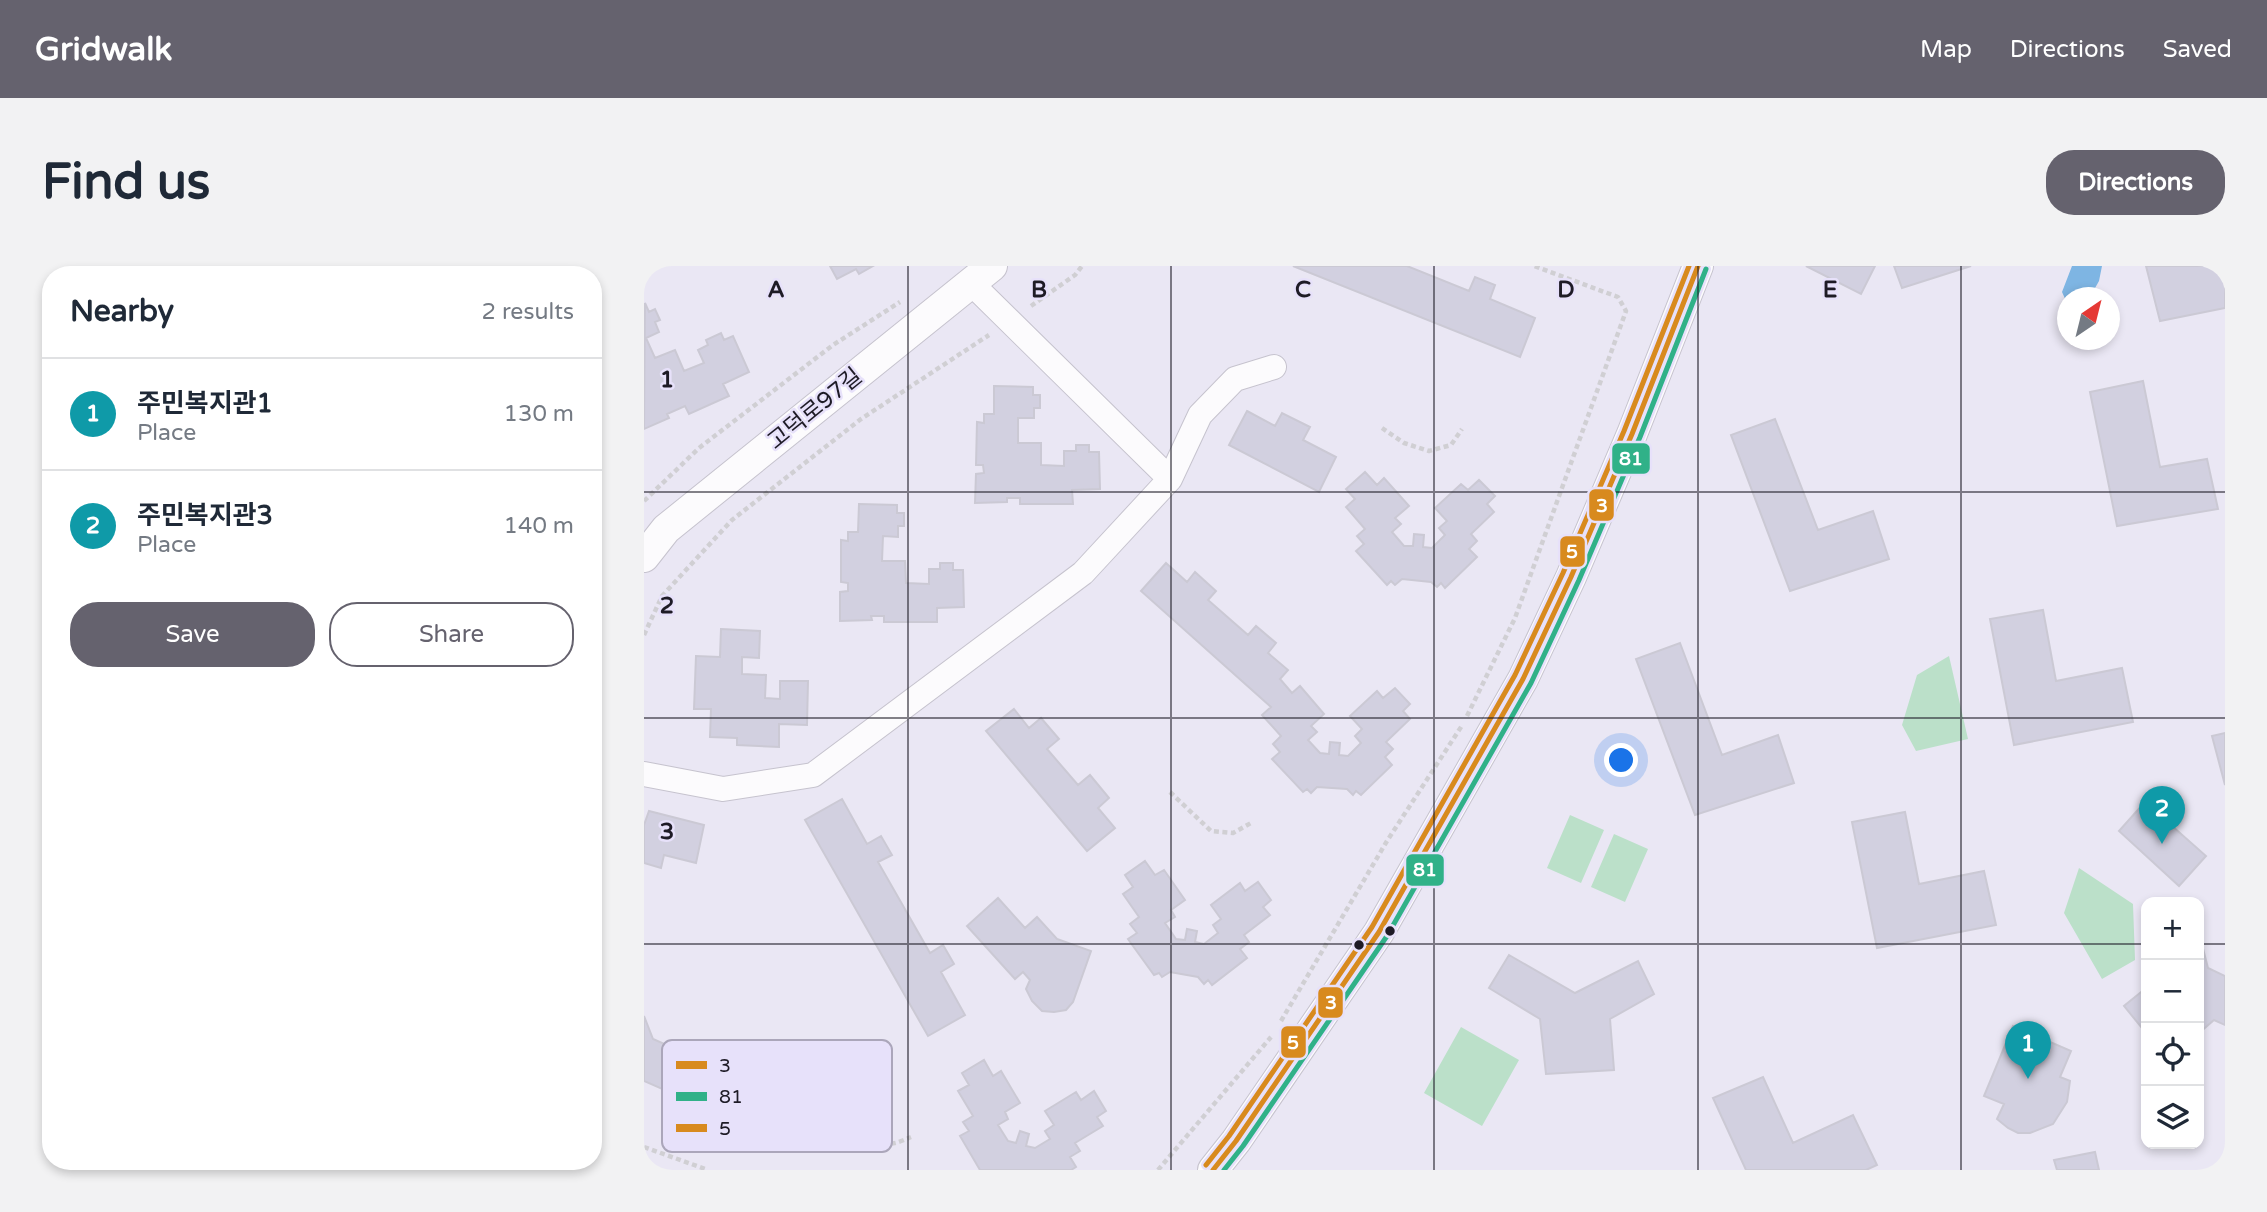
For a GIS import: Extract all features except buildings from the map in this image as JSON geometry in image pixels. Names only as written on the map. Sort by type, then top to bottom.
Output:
[{"type":"street","points":[[1213,1170],[1236,1141],[1379,932],[1523,679],[1571,577],[1632,434],[1695,267]]},
{"type":"street","points":[[981,274],[1009,321],[1170,479]]},
{"type":"street","name":"고덕로97길","points":[[644,557],[666,529],[981,274]]},
{"type":"street","points":[[644,774],[723,789],[813,775],[1083,573],[1170,479],[1200,415],[1235,379],[1274,367]]},
{"type":"path","points":[[644,635],[663,596],[732,520],[861,419],[946,365],[1075,275],[1082,266]]},
{"type":"path","points":[[1280,1023],[1387,841],[1465,720],[1515,618],[1621,327],[1626,311],[1618,297],[1534,266]]},
{"type":"path","points":[[644,501],[719,432],[833,345],[907,297]]},
{"type":"path","points":[[1382,428],[1404,443],[1429,451],[1451,445],[1462,429]]},
{"type":"path","points":[[1170,792],[1210,831],[1233,833],[1251,823]]},
{"type":"path","points":[[1158,1170],[1273,1034]]},
{"type":"path","points":[[892,1143],[911,1137]]},
{"type":"path","points":[[644,1147],[708,1170]]},
{"type":"green space","points":[[1949,656],[1968,739],[1916,751],[1902,725],[1917,675]]},
{"type":"green space","points":[[1570,815],[1604,830],[1581,883],[1547,868]]},
{"type":"green space","points":[[1614,834],[1648,849],[1625,902],[1591,887]]},
{"type":"green space","points":[[2079,868],[2133,904],[2135,960],[2102,979],[2064,913]]},
{"type":"green space","points":[[1461,1027],[1519,1060],[1482,1126],[1424,1093]]},
{"type":"water","points":[[2072,266],[2102,266],[2096,287],[2064,287]]},
{"type":"transit line","name":"5","points":[[1206,1165],[1229,1136],[1372,927],[1515,675],[1563,573],[1624,431],[1689,266]]},
{"type":"transit line","name":"3","points":[[1213,1170],[1236,1141],[1379,932],[1523,679],[1571,577],[1632,434],[1698,266]]},
{"type":"transit line","name":"81","points":[[1224,1170],[1387,936],[1531,683],[1579,580],[1640,437],[1706,269]]},
{"type":"place","name":"주민복지관3","points":[[2162,844]]},
{"type":"place","name":"주민복지관1","points":[[2028,1079]]}]
